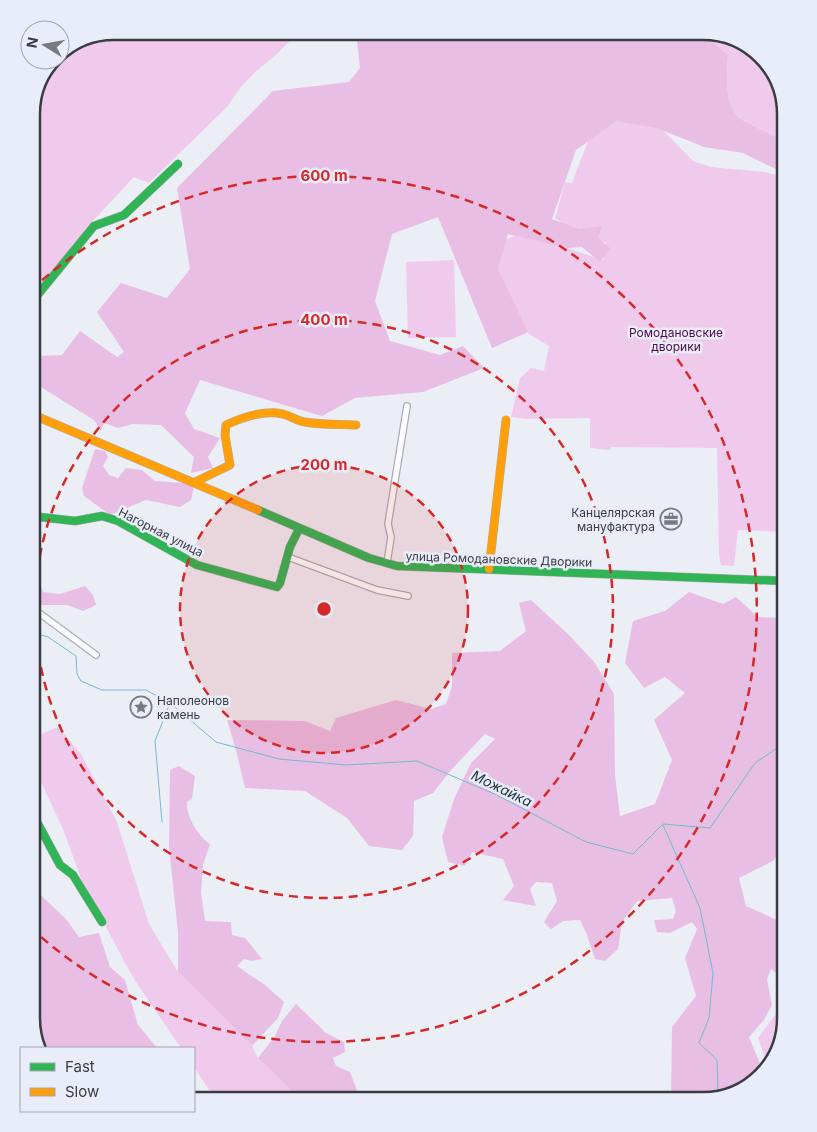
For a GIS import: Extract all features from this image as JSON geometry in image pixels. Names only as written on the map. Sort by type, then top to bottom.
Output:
[{"type":"street","points":[[40,292],[94,226],[124,215],[178,164]]},
{"type":"street","points":[[387,564],[391,537],[388,524],[407,406]]},
{"type":"street","points":[[195,482],[202,476],[221,472],[230,465],[231,457],[223,434],[226,425],[235,421],[253,415],[284,414],[299,421],[318,424],[356,425]]},
{"type":"street","name":"улица Ромодановские Дворики","points":[[40,418],[89,440],[195,482],[299,529],[387,564],[423,568],[777,581]]},
{"type":"street","points":[[489,569],[506,420]]},
{"type":"street","name":"Нагорная улица","points":[[40,517],[75,520],[102,516],[118,521],[197,565],[277,587],[280,583],[290,547],[299,529]]},
{"type":"street","points":[[288,557],[377,590],[408,596]]},
{"type":"street","points":[[40,614],[96,655]]},
{"type":"street","points":[[40,827],[60,864],[73,875],[102,922]]},
{"type":"green space","points":[[114,40],[291,40],[255,72],[239,89],[228,106],[149,183],[134,177],[92,222],[40,287],[40,109],[48,81],[54,70],[70,70],[70,55],[90,44]]},
{"type":"green space","points":[[711,40],[718,41],[740,50],[762,69],[771,85],[776,104],[777,137],[741,119],[733,110],[728,95],[728,55]]},
{"type":"green space","name":"Ромодановские дворики","points":[[607,118],[659,126],[693,161],[711,167],[777,175],[777,532],[738,530],[734,566],[721,565],[719,555],[717,448],[611,447],[610,450],[590,448],[590,418],[525,419],[511,417],[520,378],[531,368],[544,371],[549,346],[529,334],[495,272],[502,241],[521,233],[603,260],[606,243],[573,230],[555,218],[565,182],[572,183],[588,141]]},
{"type":"green space","points":[[454,260],[456,337],[408,338],[406,262]]},
{"type":"green space","points":[[58,727],[81,754],[117,822],[149,924],[178,972],[252,1046],[258,1058],[292,1092],[210,1092],[195,1069],[195,1047],[180,1047],[136,982],[82,881],[63,829],[40,780],[40,734]]},
{"type":"green space","points":[[777,1012],[774,1037],[765,1058],[758,1038]]},
{"type":"shaded area","points":[[357,40],[711,40],[728,55],[728,95],[737,116],[777,137],[777,170],[743,153],[704,147],[657,128],[616,121],[576,150],[552,219],[579,229],[602,226],[598,238],[610,248],[600,262],[582,247],[567,248],[508,234],[498,269],[528,332],[492,348],[438,217],[392,234],[375,301],[390,341],[440,355],[463,346],[484,368],[423,392],[355,398],[322,416],[200,380],[185,413],[194,429],[220,438],[208,457],[213,468],[191,473],[194,457],[161,425],[133,424],[118,428],[104,423],[101,431],[94,420],[40,387],[40,356],[62,355],[80,331],[117,357],[124,352],[97,312],[121,283],[167,298],[190,269],[177,188],[273,91],[349,82],[360,68]]},
{"type":"shaded area","points":[[95,449],[105,451],[108,457],[103,466],[109,475],[118,478],[126,468],[142,470],[155,481],[184,483],[194,487],[191,500],[180,507],[146,500],[110,515],[84,496],[82,488]]},
{"type":"shaded area","points":[[40,583],[43,592],[60,594],[85,586],[93,595],[96,605],[83,611],[67,605],[41,605]]},
{"type":"shaded area","points":[[689,592],[723,604],[736,597],[758,617],[777,618],[777,855],[773,861],[739,878],[746,906],[777,920],[777,973],[771,969],[767,979],[772,1005],[764,1020],[749,1037],[760,1065],[748,1077],[732,1086],[703,1092],[671,1092],[672,1027],[696,996],[685,958],[697,929],[692,922],[670,933],[657,932],[654,920],[673,919],[676,911],[672,898],[637,901],[622,922],[618,949],[605,961],[595,959],[580,920],[563,921],[551,929],[544,922],[557,901],[552,883],[536,882],[530,889],[536,906],[503,900],[514,886],[503,859],[472,852],[465,866],[448,862],[442,837],[454,799],[471,763],[495,739],[485,734],[451,770],[433,793],[414,801],[413,836],[402,850],[369,846],[347,818],[305,791],[245,788],[227,720],[305,721],[330,731],[336,718],[396,700],[431,709],[446,704],[452,686],[452,653],[500,651],[526,631],[519,603],[531,600],[569,635],[594,662],[614,694],[615,775],[620,816],[655,804],[672,760],[654,720],[685,693],[665,677],[644,688],[625,663],[633,621],[665,611]]},
{"type":"shaded area","points":[[179,766],[195,776],[192,799],[187,802],[188,813],[197,831],[210,844],[203,865],[201,892],[205,921],[231,922],[232,935],[245,938],[262,959],[252,961],[244,959],[237,966],[265,985],[284,1002],[278,1018],[252,1046],[178,972],[178,933],[169,846],[170,770]]},
{"type":"shaded area","points":[[40,894],[66,919],[79,937],[99,933],[110,967],[125,980],[138,1025],[156,1047],[46,1047],[40,1018]]},
{"type":"shaded area","points":[[296,1004],[326,1033],[344,1042],[345,1052],[333,1058],[336,1066],[350,1072],[358,1092],[292,1092],[258,1058],[275,1036],[282,1021]]},
{"type":"waterway","points":[[40,635],[48,637],[76,656],[77,674],[81,681],[102,690],[146,690],[170,703],[155,741],[162,822]]},
{"type":"waterway","name":"Можайка","points":[[170,703],[216,742],[279,759],[346,765],[417,761],[497,795],[586,842],[633,854],[663,824],[710,828],[755,763],[777,748]]},
{"type":"waterway","points":[[663,825],[700,908],[713,973],[709,1018],[699,1043],[717,1060],[718,1090]]},
{"type":"traffic: fast","points":[[40,292],[94,226],[124,215],[178,164]]},
{"type":"traffic: fast","points":[[258,510],[369,558],[397,566],[777,581]]},
{"type":"traffic: fast","points":[[40,517],[75,521],[102,516],[118,521],[197,565],[277,587],[280,583],[290,547],[299,529]]},
{"type":"traffic: fast","points":[[40,828],[60,865],[73,875],[102,922]]},
{"type":"traffic: slow","points":[[195,482],[230,465],[225,435],[226,425],[239,419],[254,415],[276,413],[311,423],[356,425]]},
{"type":"traffic: slow","points":[[40,418],[258,510]]},
{"type":"traffic: slow","points":[[489,569],[506,420]]},
{"type":"place","name":"Канцелярская мануфактура","points":[[671,519]]},
{"type":"place","name":"Наполеонов камень","points":[[141,707]]}]
